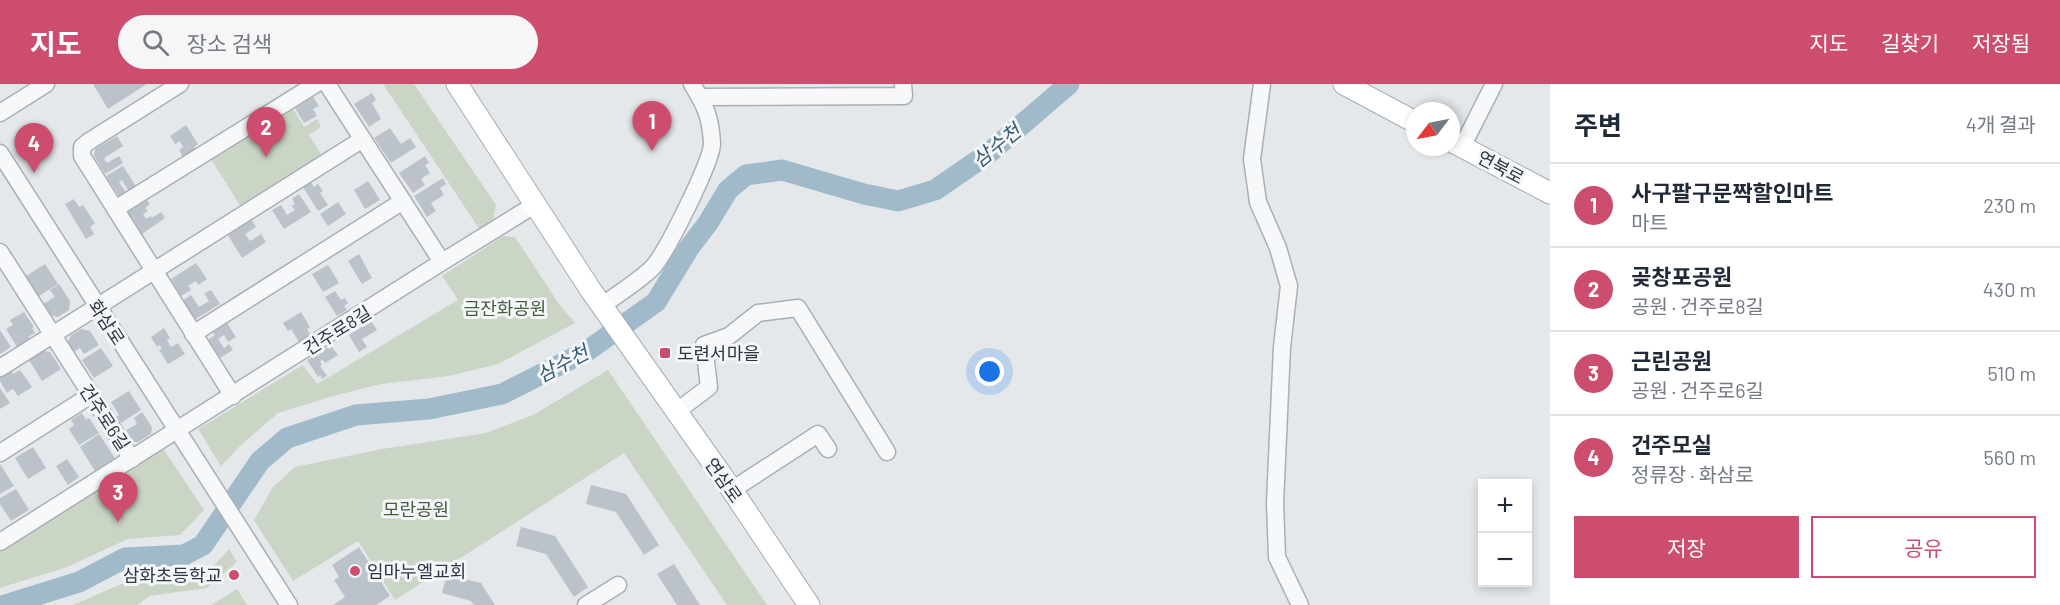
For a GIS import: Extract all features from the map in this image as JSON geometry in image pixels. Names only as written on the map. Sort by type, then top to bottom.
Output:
[{"type":"main road","points":[[457,84],[604,309]]},
{"type":"main road","points":[[1344,84],[1406,117]]},
{"type":"main road","name":"연북로","points":[[1460,146],[1550,193]]},
{"type":"main road","name":"연삼로","points":[[604,309],[732,490],[809,605]]},
{"type":"street","points":[[0,113],[46,84]]},
{"type":"street","points":[[180,84],[82,147],[82,156],[233,396]]},
{"type":"street","points":[[115,209],[316,84]]},
{"type":"street","points":[[327,84],[442,262]]},
{"type":"street","points":[[696,91],[792,90],[904,96],[903,84]]},
{"type":"street","points":[[1262,84],[1252,159],[1258,202],[1278,248],[1289,286],[1282,346],[1278,425],[1275,503],[1277,557],[1300,605]]},
{"type":"street","points":[[1460,139],[1494,84]]},
{"type":"street","points":[[604,309],[653,267],[685,213],[712,146],[707,109],[696,91]]},
{"type":"street","points":[[0,368],[363,139]]},
{"type":"street","name":"화삼로","points":[[0,153],[289,605]]},
{"type":"street","points":[[193,334],[403,201]]},
{"type":"street","name":"건주로8길","points":[[132,459],[536,204]]},
{"type":"street","name":"건주로6길","points":[[0,252],[6,276],[52,335],[132,459],[0,542]]},
{"type":"street","points":[[676,412],[709,387],[704,345],[729,336],[758,313],[798,308],[887,452]]},
{"type":"street","points":[[0,453],[91,395]]},
{"type":"street","points":[[732,490],[818,434],[828,449]]},
{"type":"street","points":[[586,605],[618,585]]},
{"type":"green space","points":[[383,84],[414,84],[496,205],[493,220],[480,230]]},
{"type":"green space","points":[[292,107],[304,127],[317,119],[321,127],[309,135],[322,156],[241,207],[211,159]]},
{"type":"green space","name":"금잔화공원","points":[[503,236],[515,237],[559,304],[575,323],[498,364],[449,376],[381,384],[278,413],[221,466],[198,429],[303,365],[317,384],[458,300],[442,276]]},
{"type":"green space","name":"모란공원","points":[[608,370],[767,605],[727,605],[624,453],[395,600],[358,541],[293,581],[254,520],[273,487],[295,467],[382,449],[486,433],[535,414]]},
{"type":"green space","points":[[162,447],[204,510],[180,535],[128,539],[67,567],[0,588],[0,551]]},
{"type":"green space","points":[[229,549],[237,562],[207,588],[150,596],[137,605],[73,605],[145,576],[168,573],[207,573]]},
{"type":"green space","points":[[237,589],[247,605],[211,605]]},
{"type":"building","points":[[93,84],[147,84],[108,109]]},
{"type":"building","points":[[372,93],[376,100],[372,103],[381,119],[369,127],[354,104]]},
{"type":"building","points":[[313,97],[319,106],[313,109],[317,116],[304,123],[295,108]]},
{"type":"building","points":[[186,125],[198,144],[194,147],[196,149],[183,157],[179,150],[183,147],[180,141],[175,144],[170,136]]},
{"type":"building","points":[[390,128],[401,144],[410,138],[416,147],[391,163],[374,138]]},
{"type":"building","points":[[117,136],[123,146],[104,158],[107,163],[119,156],[123,163],[105,174],[94,156],[95,149]]},
{"type":"building","points":[[425,156],[429,163],[425,165],[430,173],[421,179],[425,185],[413,193],[399,173]]},
{"type":"building","points":[[123,166],[137,188],[130,193],[122,180],[119,182],[127,194],[122,197],[106,176]]},
{"type":"building","points":[[443,178],[446,184],[440,188],[444,195],[431,203],[436,211],[427,217],[414,196]]},
{"type":"building","points":[[368,181],[380,200],[365,209],[354,190]]},
{"type":"building","points":[[311,182],[314,187],[318,184],[323,191],[320,193],[328,205],[318,211],[303,187]]},
{"type":"building","points":[[299,194],[311,212],[284,229],[272,210],[281,205],[287,215],[295,210],[292,206],[295,204],[292,199]]},
{"type":"building","points":[[74,199],[79,207],[83,205],[95,223],[90,227],[94,234],[86,239],[65,204]]},
{"type":"building","points":[[147,200],[150,204],[145,208],[148,211],[143,214],[146,219],[161,212],[165,218],[142,234],[128,212]]},
{"type":"building","points":[[338,202],[346,214],[328,226],[320,214]]},
{"type":"building","points":[[250,217],[256,227],[245,234],[250,241],[261,234],[266,242],[242,258],[226,232]]},
{"type":"building","points":[[359,254],[372,278],[362,284],[348,261]]},
{"type":"building","points":[[196,263],[207,279],[198,285],[196,281],[188,286],[191,290],[181,296],[171,279]]},
{"type":"building","points":[[45,264],[58,284],[39,296],[26,276]]},
{"type":"building","points":[[328,265],[339,283],[323,292],[312,274]]},
{"type":"building","points":[[59,284],[70,301],[69,310],[58,317],[50,315],[43,304],[55,297],[50,290]]},
{"type":"building","points":[[211,290],[220,304],[194,320],[182,301],[191,295],[199,307],[209,301],[204,293]]},
{"type":"building","points":[[335,291],[341,300],[345,298],[348,303],[344,306],[347,310],[337,316],[325,297]]},
{"type":"building","points":[[24,312],[34,327],[32,328],[35,333],[17,347],[6,329],[13,325],[10,320]]},
{"type":"building","points":[[301,312],[310,327],[307,329],[311,335],[299,342],[291,329],[288,331],[283,323]]},
{"type":"building","points":[[371,321],[377,330],[362,339],[367,347],[359,352],[349,335]]},
{"type":"building","points":[[227,323],[236,337],[228,342],[224,335],[218,339],[224,348],[229,344],[233,350],[220,358],[208,340],[215,335],[213,332]]},
{"type":"building","points":[[164,328],[170,338],[167,340],[171,347],[178,343],[185,354],[168,364],[159,350],[162,349],[159,345],[157,347],[151,337]]},
{"type":"building","points":[[81,329],[90,331],[99,345],[84,354],[80,348],[74,352],[68,342],[71,335]]},
{"type":"building","points":[[0,330],[11,347],[0,354]]},
{"type":"building","points":[[327,347],[328,349],[332,347],[338,355],[325,363],[323,360],[320,361],[322,365],[320,366],[327,376],[322,379],[320,375],[318,377],[307,360]]},
{"type":"building","points":[[101,348],[113,366],[94,378],[82,360]]},
{"type":"building","points":[[43,351],[50,352],[61,369],[42,381],[29,360]]},
{"type":"building","points":[[11,370],[13,374],[20,370],[32,387],[18,396],[13,389],[7,393],[0,377]]},
{"type":"building","points":[[0,388],[10,403],[0,409]]},
{"type":"building","points":[[129,391],[141,410],[121,423],[116,417],[119,415],[111,402]]},
{"type":"building","points":[[142,412],[152,427],[151,434],[138,442],[132,442],[125,431],[137,424],[134,418]]},
{"type":"building","points":[[82,413],[86,420],[89,418],[99,433],[79,445],[69,429],[74,425],[71,420]]},
{"type":"building","points":[[99,434],[115,458],[95,471],[80,447]]},
{"type":"building","points":[[33,447],[46,468],[28,479],[15,458]]},
{"type":"building","points":[[67,459],[79,477],[68,485],[56,466]]},
{"type":"building","points":[[0,464],[14,486],[0,494]]},
{"type":"building","points":[[591,485],[626,494],[659,545],[644,555],[616,512],[586,504]]},
{"type":"building","points":[[16,489],[29,510],[11,521],[0,504],[0,498]]},
{"type":"building","points":[[521,527],[555,536],[588,587],[574,597],[546,554],[516,546]]},
{"type":"building","name":"임마누엘교회","points":[[359,547],[390,596],[376,605],[333,605],[345,597],[334,580],[339,577],[332,565]]},
{"type":"building","points":[[674,564],[700,605],[677,605],[657,574]]},
{"type":"building","points":[[447,575],[481,583],[495,605],[474,605],[471,601],[442,593]]},
{"type":"waterway","name":"삼수천","points":[[5,605],[79,582],[125,558],[184,555],[203,545],[260,461],[287,438],[356,415],[429,409],[502,394],[587,351],[656,302],[728,190],[746,175],[782,170],[864,194],[898,201],[935,190],[989,153],[1069,84]]},
{"type":"place","name":"사구팔구문짝할인마트","points":[[652,151]]},
{"type":"place","name":"곶창포공원","points":[[266,157]]},
{"type":"place","name":"건주모실","points":[[34,173]]},
{"type":"place","name":"도련서마을","points":[[665,353]]},
{"type":"place","name":"근린공원","points":[[118,522]]},
{"type":"place","name":"임마누엘교회","points":[[355,571]]},
{"type":"place","name":"삼화초등학교","points":[[234,575]]}]
